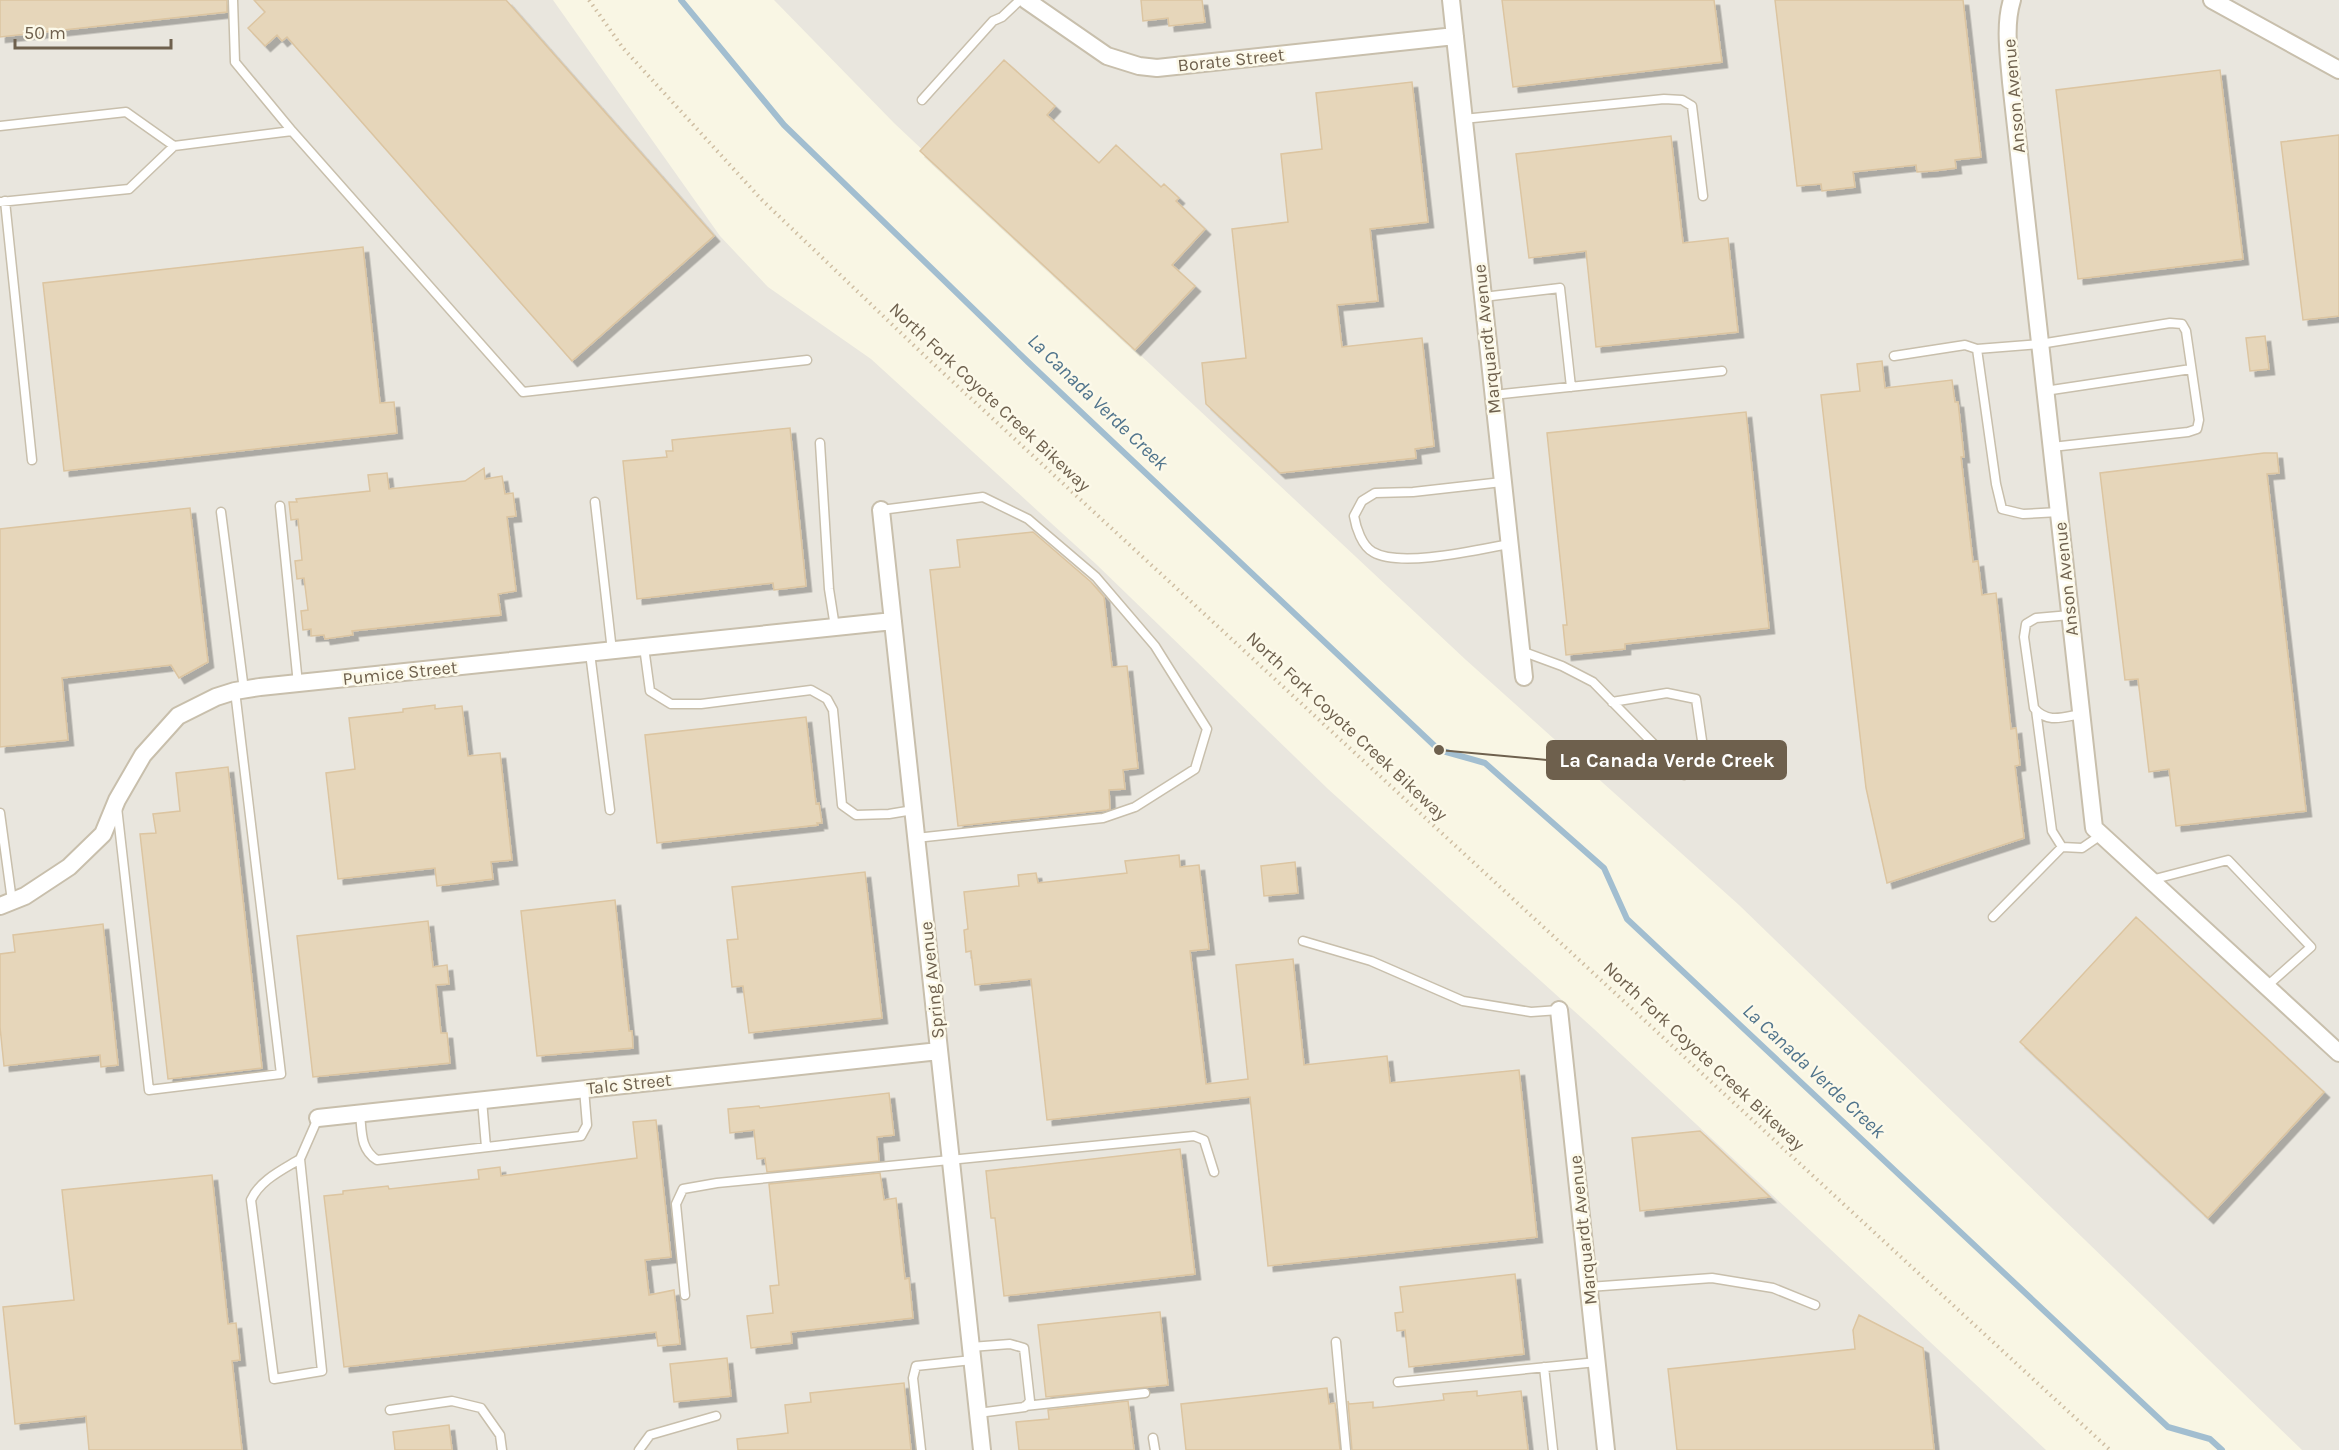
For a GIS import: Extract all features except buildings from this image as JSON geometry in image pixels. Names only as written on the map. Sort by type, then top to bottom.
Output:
[{"type":"street","name":"Borate Street","points":[[1026,0],[1107,56],[1139,66],[1157,68],[1455,36]]},
{"type":"street","name":"Marquardt Avenue","points":[[1451,0],[1524,677]]},
{"type":"street","name":"Anson Avenue","points":[[2012,0],[2009,10],[2008,45],[2011,82],[2094,828],[2339,1053]]},
{"type":"street","points":[[2212,0],[2339,70]]},
{"type":"street","name":"Spring Avenue","points":[[881,510],[982,1450]]},
{"type":"street","name":"Pumice Street","points":[[6,903],[25,897],[60,873],[103,834],[117,800],[143,754],[178,716],[216,697],[240,691],[298,684],[893,621]]},
{"type":"street","name":"Marquardt Avenue","points":[[1559,1010],[1606,1450]]},
{"type":"street","name":"Talc Street","points":[[318,1118],[939,1051]]},
{"type":"lane","points":[[233,0],[235,62],[292,131],[523,392],[807,360]]},
{"type":"lane","points":[[922,100],[993,21],[1002,17],[1020,0]]},
{"type":"lane","points":[[1463,119],[1664,99],[1682,100],[1692,105],[1703,196]]},
{"type":"lane","points":[[0,126],[126,112],[174,146]]},
{"type":"lane","points":[[32,460],[3,201],[129,189],[174,146],[292,131]]},
{"type":"lane","points":[[1483,297],[1560,288],[1571,387]]},
{"type":"lane","points":[[1894,356],[1965,345],[1977,349],[2040,344],[2170,323],[2182,324],[2186,331],[2199,420],[2197,429],[2188,432],[2052,447]]},
{"type":"lane","points":[[1977,349],[1996,484],[2002,509],[2023,514],[2059,512]]},
{"type":"lane","points":[[2045,392],[2191,369]]},
{"type":"lane","points":[[1493,396],[1722,371]]},
{"type":"lane","points":[[820,443],[829,589],[835,627]]},
{"type":"lane","points":[[1502,482],[1413,492],[1375,493],[1362,501],[1354,516],[1359,534],[1371,552],[1391,559],[1442,556],[1509,544]]},
{"type":"lane","points":[[881,510],[983,497],[1028,519],[1096,577],[1148,637],[1208,729],[1195,769],[1135,807],[1103,819],[916,838]]},
{"type":"lane","points":[[595,502],[612,651]]},
{"type":"lane","points":[[280,506],[298,684]]},
{"type":"lane","points":[[117,800],[149,1090],[281,1074],[221,512]]},
{"type":"lane","points":[[2062,847],[2052,831],[2024,637],[2026,624],[2036,618],[2070,615]]},
{"type":"lane","points":[[644,647],[650,691],[670,704],[701,704],[811,690],[826,699],[833,710],[842,805],[856,815],[889,814],[913,810]]},
{"type":"lane","points":[[1521,651],[1562,666],[1593,682],[1612,702],[1684,775],[1706,768],[1696,699],[1667,693],[1612,702]]},
{"type":"lane","points":[[590,653],[610,810]]},
{"type":"lane","points":[[2036,710],[2042,716],[2055,718],[2081,714]]},
{"type":"lane","points":[[0,813],[6,903]]},
{"type":"lane","points":[[1994,917],[2062,847],[2082,848],[2101,835]]},
{"type":"lane","points":[[2151,880],[2228,860],[2311,947],[2267,986]]},
{"type":"lane","points":[[1303,941],[1371,961],[1463,1001],[1531,1012],[1559,1010]]},
{"type":"lane","points":[[360,1113],[363,1143],[368,1154],[377,1160],[581,1136],[587,1125],[584,1089]]},
{"type":"lane","points":[[482,1100],[486,1147]]},
{"type":"lane","points":[[300,1159],[274,1175],[255,1191],[251,1200],[274,1379],[322,1371],[300,1159],[318,1118]]},
{"type":"lane","points":[[685,1295],[676,1204],[683,1189],[717,1183],[1194,1136],[1204,1140],[1214,1172]]},
{"type":"lane","points":[[1589,1287],[1712,1278],[1773,1288],[1815,1305]]},
{"type":"lane","points":[[1336,1342],[1346,1450]]},
{"type":"lane","points":[[921,1450],[913,1378],[916,1366],[1010,1344],[1024,1348],[1030,1401],[1025,1407]]},
{"type":"lane","points":[[1398,1382],[1597,1362]]},
{"type":"lane","points":[[1544,1367],[1553,1450]]},
{"type":"lane","points":[[978,1413],[1145,1393]]},
{"type":"lane","points":[[390,1410],[452,1401],[481,1408],[500,1435],[502,1450]]},
{"type":"lane","points":[[639,1450],[650,1435],[716,1416]]},
{"type":"lane","points":[[1154,1438],[1155,1450]]},
{"type":"path","name":"North Fork Coyote Creek Bikeway","points":[[589,0],[623,48],[762,200],[918,349],[2110,1450]]},
{"type":"shaded area","points":[[0,0],[553,0],[720,236],[768,287],[871,359],[1096,564],[1328,789],[1594,1029],[2046,1450],[0,1450]]},
{"type":"shaded area","points":[[774,0],[2339,0],[2339,1450],[2302,1450],[1739,905],[1466,660],[1151,365],[894,123]]},
{"type":"waterway","name":"La Canada Verde Creek","points":[[681,0],[784,125],[1028,362],[1439,750],[1485,763],[1604,868],[1627,919],[2168,1427],[2210,1439],[2222,1450]]},
{"type":"place","name":"La Canada Verde Creek","points":[[1439,750]]}]
